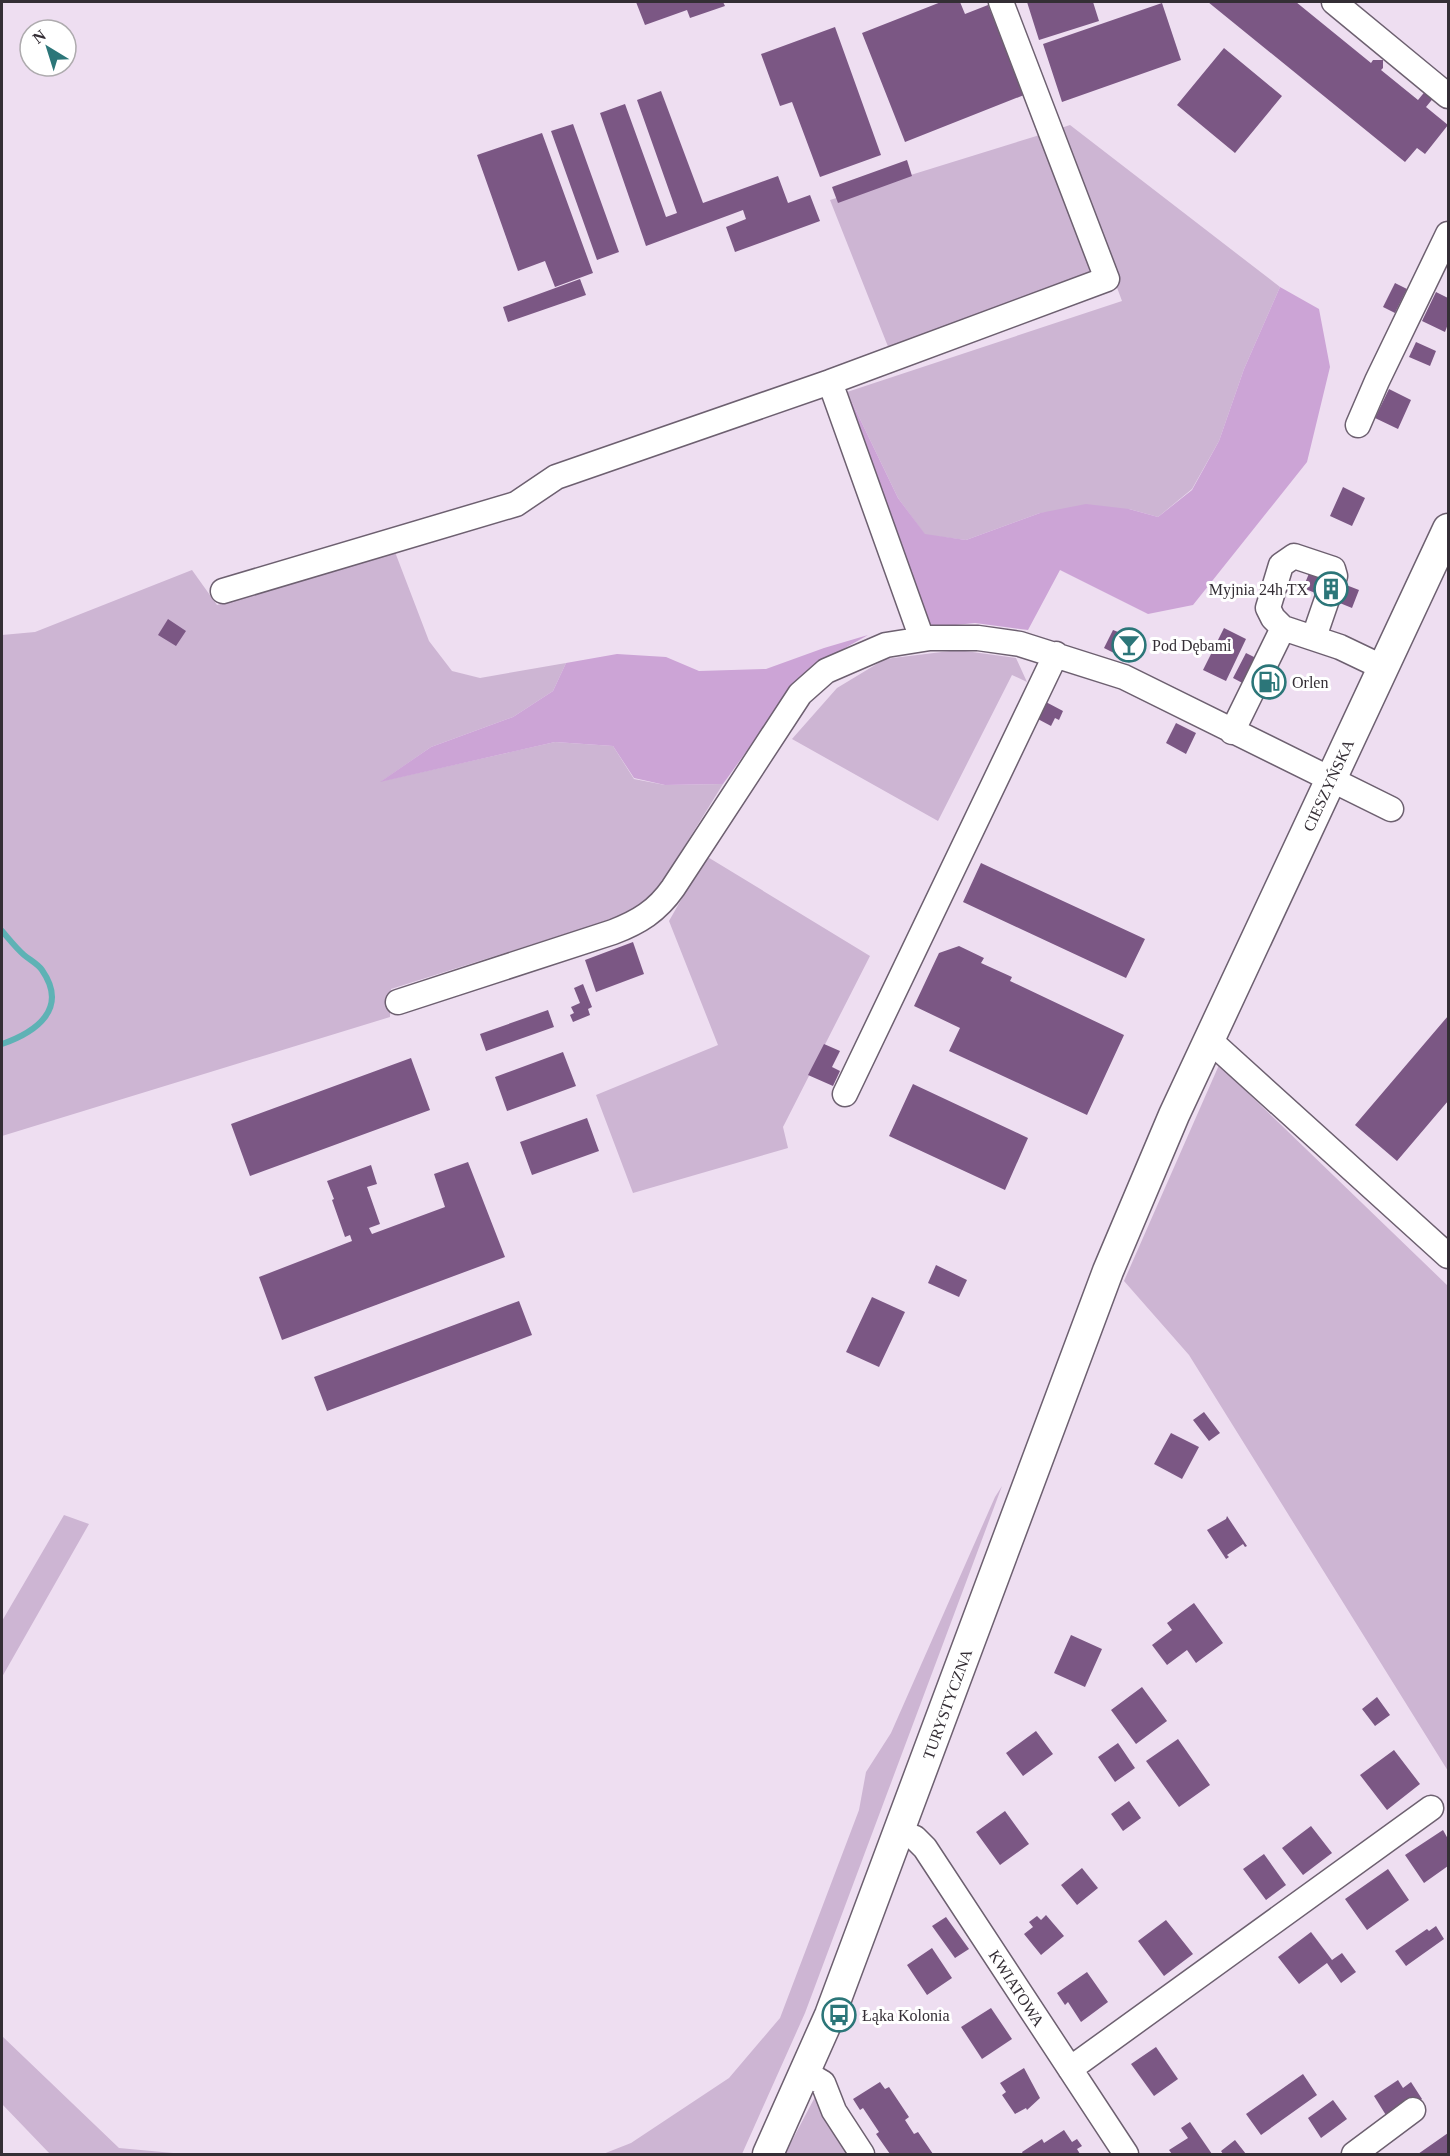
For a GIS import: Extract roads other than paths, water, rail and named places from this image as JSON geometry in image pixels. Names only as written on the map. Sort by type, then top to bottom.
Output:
[{"type":"main road","name":"CIESZYŃSKA","points":[[1117,1249],[1209,1041],[1449,529]]},
{"type":"main road","name":"TURYSTYCZNA","points":[[768,2154],[830,2015],[1117,1249]]},
{"type":"street","points":[[223,591],[516,504],[556,477],[830,382],[1107,279],[1001,2]]},
{"type":"street","points":[[1334,2],[1449,96]]},
{"type":"street","points":[[1358,425],[1449,234]]},
{"type":"street","points":[[830,382],[922,639]]},
{"type":"street","points":[[1314,637],[1335,576],[1333,569],[1294,556],[1281,565],[1268,608],[1273,618],[1283,628],[1314,637],[1384,668]]},
{"type":"street","points":[[1232,732],[1283,628]]},
{"type":"street","points":[[398,1002],[613,932],[647,916],[662,904],[800,694],[825,671],[886,645],[922,639],[978,638],[1020,644],[1056,654],[1124,677],[1391,809]]},
{"type":"street","points":[[845,1094],[1056,654]]},
{"type":"street","points":[[1209,1041],[1449,1256]]},
{"type":"street","points":[[1070,2069],[1431,1808]]},
{"type":"street","name":"KWIATOWA","points":[[900,1832],[915,1838],[925,1848],[1126,2154]]},
{"type":"street","points":[[806,2073],[824,2083],[834,2111],[862,2154]]},
{"type":"street","points":[[1354,2154],[1413,2110]]},
{"type":"waterway","points":[[2,931],[42,970],[52,996],[50,1007],[37,1026],[2,1044]]},
{"type":"place","name":"Myjnia 24h TX","points":[[1331,589]]},
{"type":"place","name":"Pod Dębami","points":[[1129,645]]},
{"type":"place","name":"Orlen","points":[[1269,682]]},
{"type":"place","name":"Łąka Kolonia","points":[[839,2015]]}]
